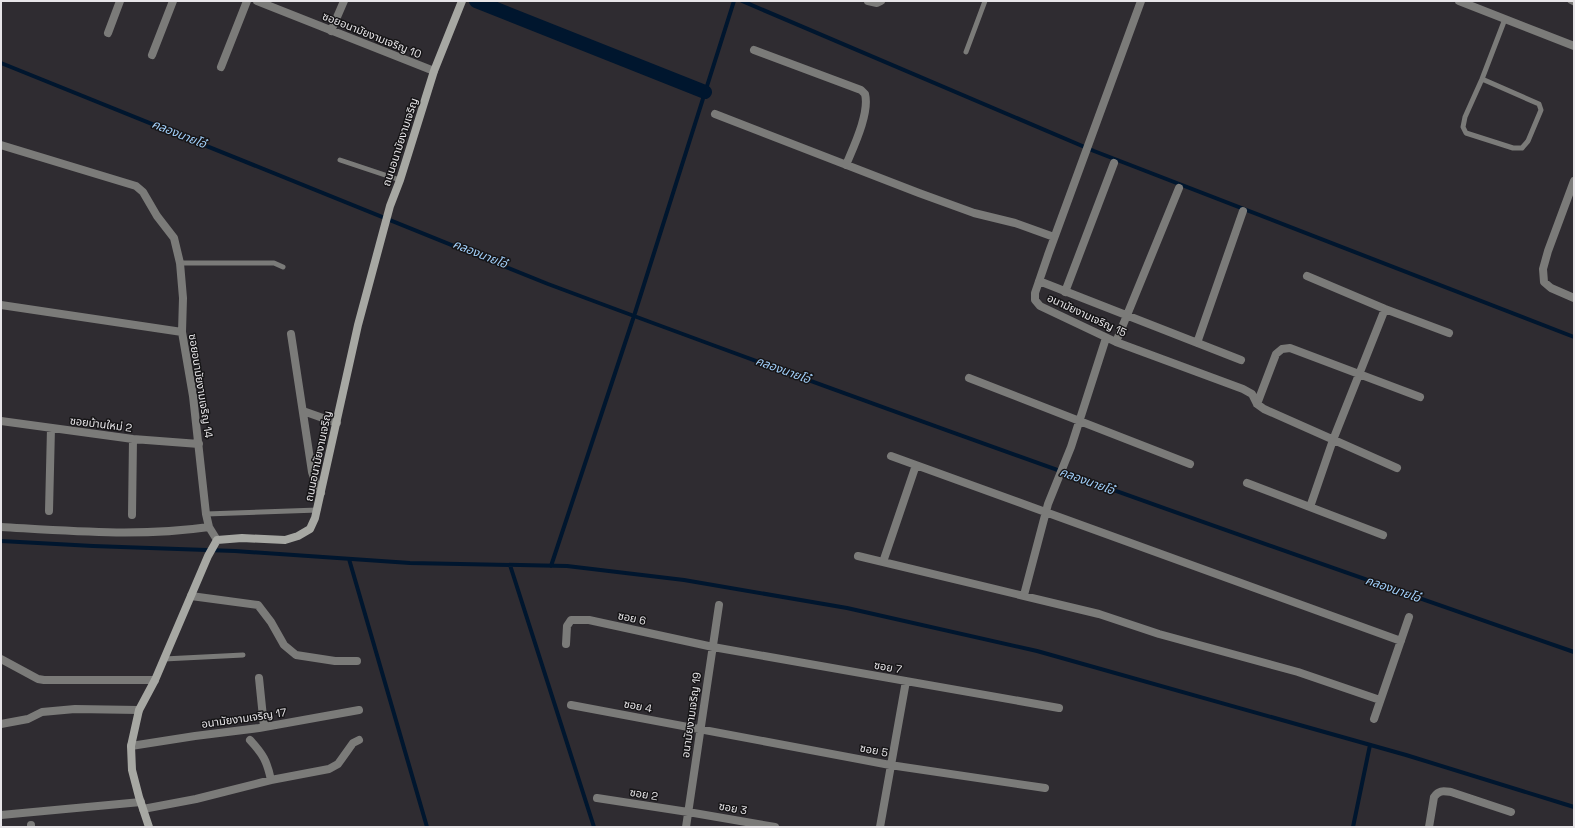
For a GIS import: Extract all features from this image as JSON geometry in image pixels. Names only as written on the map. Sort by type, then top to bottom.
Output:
[{"type":"street","points":[[108,33],[120,1]]},
{"type":"street","points":[[152,55],[173,1]]},
{"type":"street","points":[[222,67],[247,1]]},
{"type":"street","name":"ซอยอนามัยงามเจริญ 10","points":[[257,1],[266,3],[331,31],[434,71]]},
{"type":"street","points":[[331,31],[344,1]]},
{"type":"street","name":"ถนนอนามัยงามเจริญ","points":[[217,540],[242,538],[285,540],[298,536],[310,529],[318,510],[358,326],[390,206],[400,180],[434,71],[462,1]]},
{"type":"street","points":[[868,1],[877,3],[881,1]]},
{"type":"street","name":"อนามัยงามเจริญ 15","points":[[1141,1],[1054,237],[1035,293],[1035,300],[1040,306],[1106,338],[1243,389],[1252,394],[1257,404],[1264,410],[1397,468]]},
{"type":"street","points":[[1459,1],[1574,46]]},
{"type":"street","points":[[754,50],[861,90],[866,94],[866,105],[859,134],[846,165]]},
{"type":"street","points":[[715,114],[974,213],[1015,223],[1054,237]]},
{"type":"street","name":"ซอยอนามัยงามเจริญ 14","points":[[1,145],[136,186],[143,192],[157,216],[174,238],[180,263],[183,298],[182,332],[193,396],[206,514],[209,527],[217,540]]},
{"type":"street","points":[[1065,292],[1114,163]]},
{"type":"street","points":[[1574,181],[1543,269],[1544,282],[1551,288],[1574,298]]},
{"type":"street","points":[[1116,342],[1179,188]]},
{"type":"street","points":[[1197,343],[1243,211]]},
{"type":"street","points":[[1306,276],[1385,309],[1449,333]]},
{"type":"street","points":[[1039,281],[1241,360]]},
{"type":"street","points":[[1,305],[182,332]]},
{"type":"street","points":[[1310,507],[1333,440],[1385,309]]},
{"type":"street","points":[[291,334],[312,472],[321,493]]},
{"type":"street","points":[[1024,595],[1045,512],[1080,421],[1106,338]]},
{"type":"street","points":[[1257,404],[1276,354],[1282,349],[1290,348],[1360,373],[1420,397]]},
{"type":"street","points":[[969,378],[1190,464]]},
{"type":"street","points":[[303,411],[337,423]]},
{"type":"street","name":"ซอยบ้านใหม่ 2","points":[[1,421],[133,439],[199,444]]},
{"type":"street","points":[[49,511],[51,428]]},
{"type":"street","points":[[132,514],[133,439]]},
{"type":"street","points":[[891,456],[1401,641]]},
{"type":"street","points":[[884,562],[916,465]]},
{"type":"street","points":[[1247,483],[1383,535]]},
{"type":"street","points":[[1,527],[139,533],[209,527]]},
{"type":"street","points":[[149,827],[132,770],[131,746],[139,710],[164,659],[208,556],[217,540]]},
{"type":"street","points":[[858,556],[1099,614],[1159,634],[1298,672],[1380,700]]},
{"type":"street","points":[[191,596],[258,605],[271,622],[284,645],[296,655],[334,661],[357,661]]},
{"type":"street","name":"อนามัยงามเจริญ 19","points":[[686,827],[719,605]]},
{"type":"street","points":[[1374,719],[1409,616]]},
{"type":"street","name":"ซอย 6","points":[[566,644],[567,626],[571,620],[588,620],[712,647]]},
{"type":"street","name":"ซอย 7","points":[[712,647],[1059,708]]},
{"type":"street","points":[[1,660],[44,680],[154,680]]},
{"type":"street","points":[[259,678],[264,727]]},
{"type":"street","points":[[880,827],[906,681]]},
{"type":"street","name":"ซอย 4","points":[[571,705],[700,729]]},
{"type":"street","points":[[1,724],[28,719],[42,712],[75,709],[139,710]]},
{"type":"street","name":"อนามัยงามเจริญ 17","points":[[131,746],[264,727],[359,710]]},
{"type":"street","name":"ซอย 5","points":[[700,729],[890,765],[1045,788]]},
{"type":"street","points":[[250,740],[263,754],[271,780]]},
{"type":"street","points":[[1,815],[142,806],[196,799],[271,780],[329,769],[338,764],[353,743],[359,740]]},
{"type":"street","points":[[1430,827],[1434,797],[1436,793],[1442,790],[1510,812]]},
{"type":"street","name":"ซอย 2","points":[[597,798],[688,812]]},
{"type":"street","name":"ซอย 3","points":[[688,812],[775,827]]},
{"type":"lane","points":[[966,52],[985,1]]},
{"type":"lane","points":[[1570,1],[1574,3]]},
{"type":"lane","points":[[1482,79],[1539,104],[1541,110],[1528,140],[1522,148],[1513,148],[1466,133],[1463,127],[1465,117],[1482,79],[1505,19]]},
{"type":"lane","points":[[340,160],[400,180]]},
{"type":"lane","points":[[180,263],[274,263],[283,267]]},
{"type":"lane","points":[[206,514],[318,510]]},
{"type":"lane","points":[[164,659],[243,655]]},
{"type":"waterway","points":[[476,1],[705,92]]},
{"type":"waterway","points":[[551,566],[634,316],[734,1]]},
{"type":"waterway","points":[[742,1],[1094,151],[1574,337]]},
{"type":"waterway","name":"คลองนายโอ๋","points":[[1,63],[548,284],[1060,471],[1574,652]]},
{"type":"waterway","points":[[1,541],[235,551],[410,563],[567,566],[684,580],[847,608],[1037,651],[1406,755],[1574,807]]},
{"type":"waterway","points":[[349,559],[427,827]]},
{"type":"waterway","points":[[510,565],[594,827]]},
{"type":"waterway","points":[[1353,827],[1370,745]]}]
